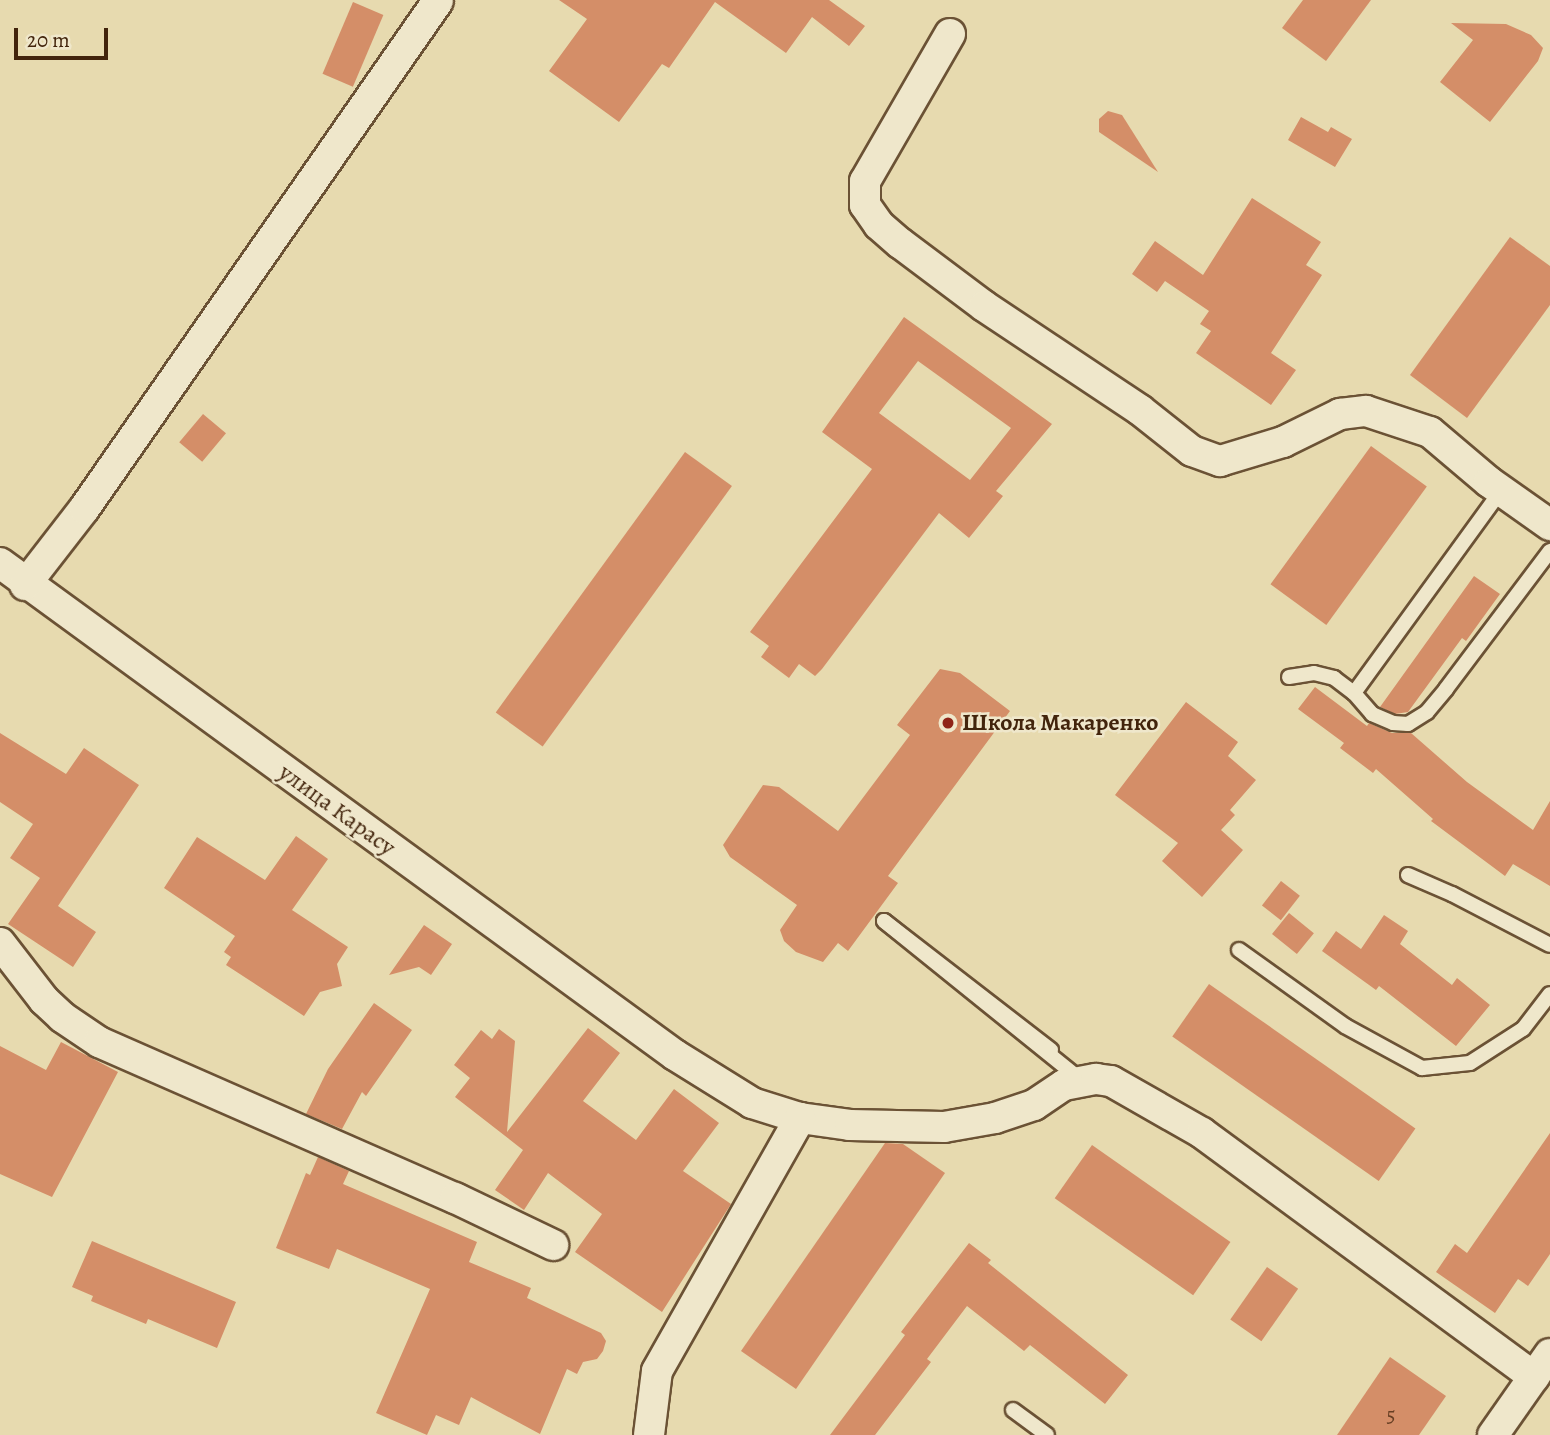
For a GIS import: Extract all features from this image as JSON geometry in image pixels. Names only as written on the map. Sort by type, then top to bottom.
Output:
[{"type":"street","points":[[25,585],[84,509],[438,1]]},
{"type":"street","points":[[950,34],[866,181],[865,205],[879,225],[900,243],[984,306],[1140,410],[1192,451],[1220,461],[1283,442],[1340,414],[1366,411],[1430,432],[1502,491],[1550,525]]},
{"type":"street","name":"улица Карасу","points":[[0,563],[25,585],[675,1055],[752,1103],[800,1118],[850,1125],[944,1127],[995,1118],[1034,1105],[1064,1085],[1083,1082]]},
{"type":"street","points":[[0,943],[53,1009],[99,1042],[455,1198],[553,1245]]},
{"type":"street","points":[[1083,1082],[1111,1081],[1202,1133],[1544,1373],[1493,1435]]},
{"type":"street","points":[[649,1435],[657,1371],[800,1118]]},
{"type":"lane","points":[[1353,693],[1502,491]]},
{"type":"lane","points":[[1289,677],[1314,673],[1334,678],[1353,693],[1372,714],[1393,723],[1408,724],[1427,712],[1550,551]]},
{"type":"lane","points":[[1408,875],[1452,894],[1550,945]]},
{"type":"lane","points":[[1051,1050],[884,921],[1083,1082]]},
{"type":"lane","points":[[1239,950],[1345,1026],[1422,1069],[1470,1063],[1523,1029],[1550,994]]},
{"type":"lane","points":[[1013,1410],[1047,1435]]},
{"type":"building","points":[[559,0],[829,0],[865,26],[849,46],[812,17],[786,53],[715,2],[669,68],[662,64],[619,122],[549,71],[587,19]]},
{"type":"building","points":[[1303,0],[1371,0],[1326,61],[1282,28]]},
{"type":"building","points":[[353,2],[383,15],[353,87],[323,74]]},
{"type":"building","points":[[1451,23],[1506,24],[1531,35],[1543,48],[1538,61],[1490,122],[1440,82],[1473,40]]},
{"type":"building","points":[[1108,111],[1122,115],[1158,172],[1099,132],[1099,119]]},
{"type":"building","points":[[1301,117],[1328,132],[1331,127],[1352,139],[1335,167],[1288,140]]},
{"type":"building","points":[[1252,198],[1321,242],[1306,265],[1322,275],[1271,353],[1296,370],[1271,405],[1196,353],[1211,331],[1200,324],[1209,311],[1165,281],[1157,292],[1132,274],[1155,241],[1203,275]]},
{"type":"building","points":[[1510,237],[1550,266],[1550,305],[1467,418],[1410,375]]},
{"type":"building","points":[[904,317],[1052,424],[996,491],[1003,496],[969,538],[939,513],[822,669],[815,676],[799,664],[789,678],[761,657],[769,646],[750,632],[872,469],[822,432]],"holes":[[[918,361],[1011,428],[970,480],[879,413]]]},
{"type":"building","points":[[203,414],[226,433],[202,462],[179,442]]},
{"type":"building","points":[[1371,446],[1427,487],[1326,625],[1270,584]]},
{"type":"building","points":[[685,452],[732,486],[543,747],[496,713]]},
{"type":"building","points":[[1474,576],[1500,594],[1466,641],[1462,638],[1408,712],[1395,714],[1380,707]]},
{"type":"building","name":"Школа Макаренко","points":[[940,669],[960,673],[1010,711],[888,876],[898,883],[848,951],[838,943],[823,962],[796,952],[784,941],[780,930],[797,905],[730,857],[723,845],[763,785],[779,787],[838,831],[910,735],[897,725]]},
{"type":"building","points":[[1315,687],[1367,726],[1369,723],[1392,733],[1411,733],[1467,782],[1533,830],[1550,801],[1550,886],[1513,864],[1505,876],[1431,821],[1433,819],[1376,769],[1373,773],[1340,748],[1344,743],[1298,709]]},
{"type":"building","points":[[1186,702],[1238,742],[1228,756],[1256,780],[1230,810],[1235,815],[1221,830],[1243,850],[1202,897],[1162,861],[1178,843],[1115,795]]},
{"type":"building","points":[[0,733],[66,774],[84,748],[139,785],[58,906],[96,932],[73,967],[8,924],[40,878],[10,858],[33,824],[0,802]]},
{"type":"building","points":[[296,836],[328,859],[292,910],[348,947],[337,964],[342,986],[320,992],[304,1016],[226,965],[231,957],[224,952],[235,936],[164,888],[197,837],[265,880]]},
{"type":"building","points":[[1281,881],[1300,896],[1281,920],[1262,905]]},
{"type":"building","points":[[1289,913],[1314,933],[1297,954],[1272,934]]},
{"type":"building","points":[[1384,915],[1408,931],[1400,944],[1452,985],[1457,978],[1490,1005],[1456,1046],[1379,986],[1376,990],[1322,951],[1336,931],[1361,949]]},
{"type":"building","points":[[424,925],[452,944],[431,975],[419,967],[389,975]]},
{"type":"building","points":[[1209,984],[1415,1129],[1379,1181],[1172,1036]]},
{"type":"building","points":[[374,1003],[412,1030],[366,1096],[362,1092],[342,1129],[306,1114],[328,1069]]},
{"type":"building","points":[[588,1028],[620,1053],[583,1101],[636,1140],[674,1089],[719,1123],[683,1171],[731,1204],[662,1312],[575,1252],[602,1214],[548,1173],[524,1210],[495,1190],[523,1150],[455,1097],[470,1078],[454,1065],[481,1030],[492,1039],[499,1029],[515,1041],[507,1132]]},
{"type":"building","points":[[61,1042],[118,1072],[52,1197],[0,1174],[0,1046],[46,1070]]},
{"type":"building","points":[[1550,1133],[1550,1254],[1528,1286],[1518,1279],[1495,1313],[1436,1272],[1455,1244],[1467,1253]]},
{"type":"building","points":[[885,1143],[903,1144],[945,1173],[796,1389],[741,1351]]},
{"type":"building","points":[[1092,1145],[1230,1242],[1193,1295],[1055,1198]]},
{"type":"building","points":[[318,1157],[349,1171],[343,1184],[477,1242],[469,1262],[531,1288],[527,1298],[601,1333],[606,1341],[603,1351],[597,1359],[583,1362],[577,1374],[567,1369],[540,1434],[471,1397],[459,1425],[436,1415],[427,1435],[376,1413],[430,1289],[337,1249],[329,1269],[276,1248],[306,1173],[310,1175]]},
{"type":"building","points":[[92,1241],[236,1302],[217,1348],[148,1319],[146,1324],[91,1301],[93,1296],[72,1287]]},
{"type":"building","points":[[969,1243],[991,1260],[988,1263],[1128,1375],[1105,1404],[1030,1345],[1024,1351],[967,1306],[927,1359],[931,1362],[875,1435],[830,1435],[905,1335],[901,1332]]},
{"type":"building","points":[[1267,1267],[1298,1289],[1261,1341],[1230,1319]]},
{"type":"building","points":[[1390,1357],[1446,1396],[1419,1435],[1337,1435]]},
{"type":"place","name":"Школа Макаренко","points":[[948,723]]}]
